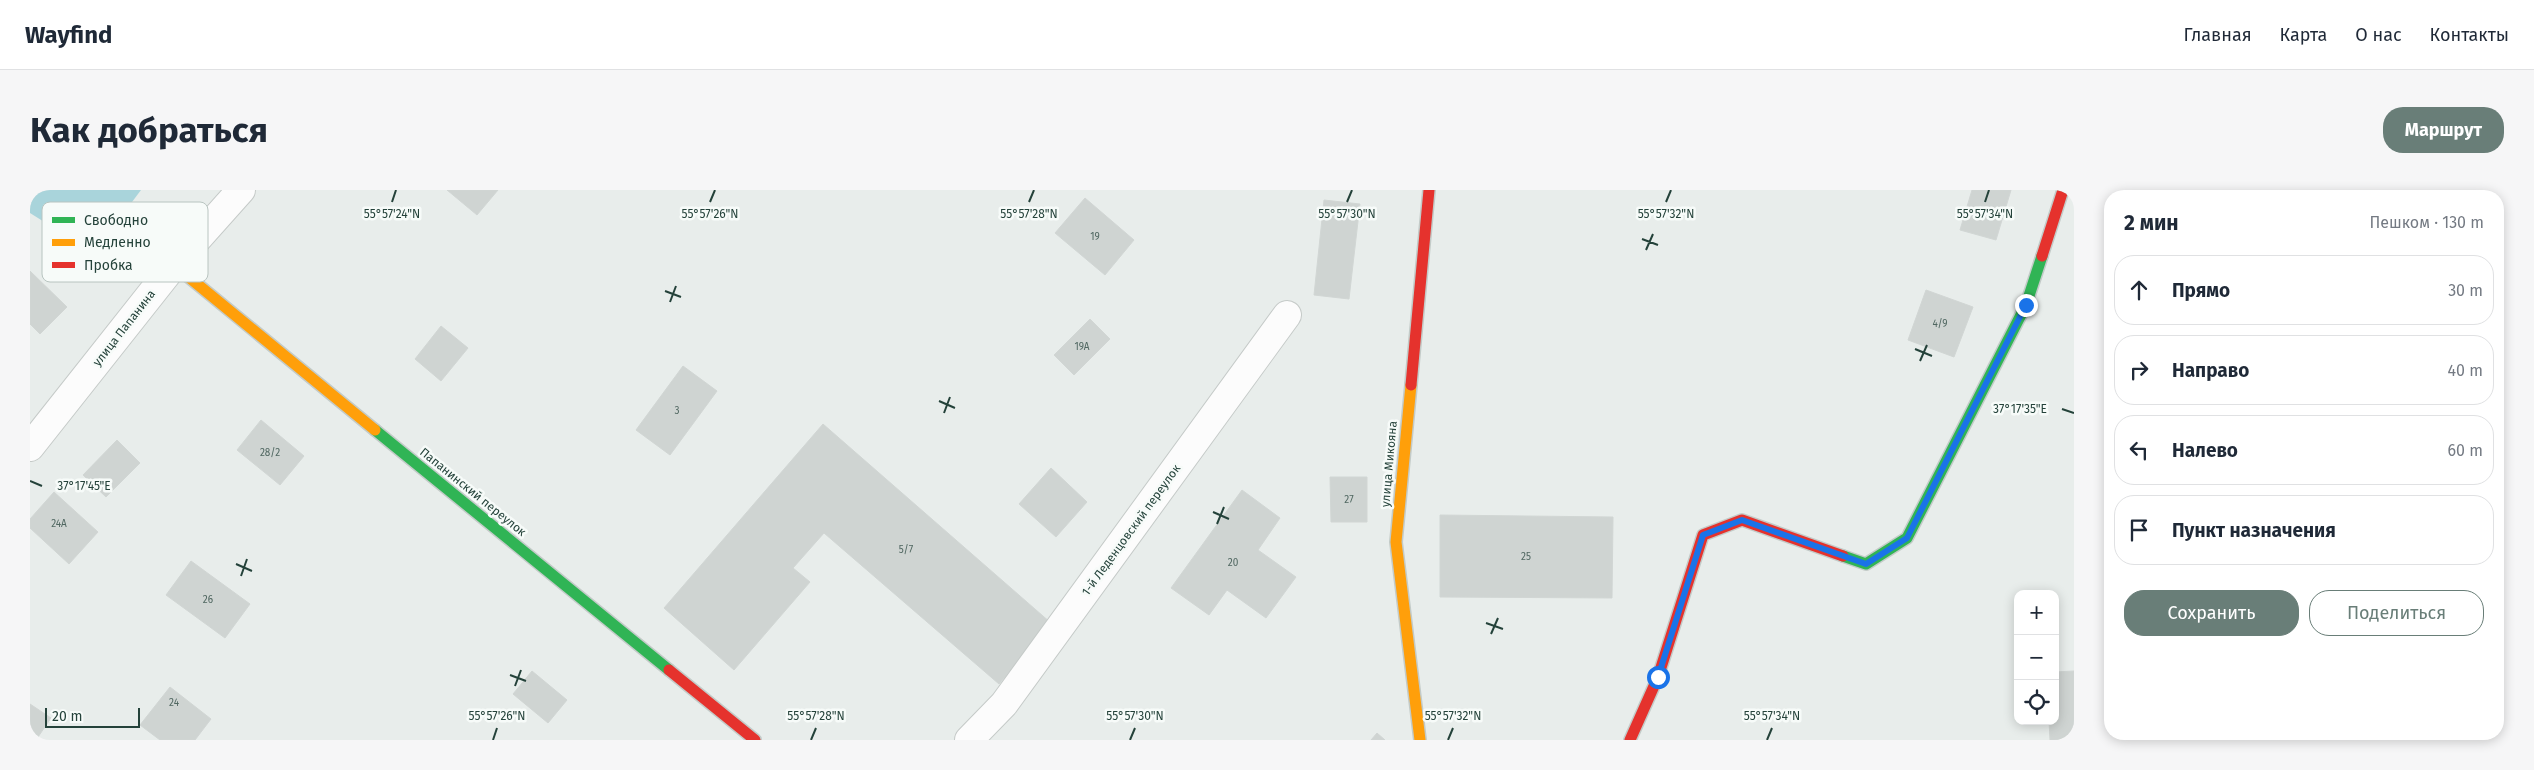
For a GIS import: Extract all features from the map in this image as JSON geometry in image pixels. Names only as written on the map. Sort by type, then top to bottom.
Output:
[{"type":"street","name":"улица Папанина","points":[[208,227],[241,190]]},
{"type":"street","name":"улица Микояна","points":[[1420,740],[1396,542],[1429,190]]},
{"type":"street","points":[[1630,740],[1658,677],[1703,535],[1742,520],[1866,564],[1907,538],[2026,305],[2063,190]]},
{"type":"street","name":"улица Папанина","points":[[30,447],[161,282]]},
{"type":"street","name":"Папанинский переулок","points":[[195,282],[755,740]]},
{"type":"street","name":"1-й Леденцовский переулок","points":[[969,740],[1004,704],[1287,315]]},
{"type":"water","points":[[30,190],[141,190],[132,202],[42,202],[42,221],[30,213]]},
{"type":"building","points":[[447,190],[498,190],[477,215]]},
{"type":"building","points":[[1972,190],[2011,190],[1996,240],[1960,230]]},
{"type":"building","points":[[1085,198],[1134,240],[1105,275],[1055,233]]},
{"type":"building","points":[[1324,200],[1360,204],[1349,299],[1314,295]]},
{"type":"building","points":[[30,271],[67,307],[40,334],[30,324]]},
{"type":"building","points":[[1926,290],[1973,307],[1954,357],[1908,340]]},
{"type":"building","points":[[1090,319],[1110,339],[1074,375],[1054,355]]},
{"type":"building","points":[[441,326],[468,348],[441,381],[415,359]]},
{"type":"building","points":[[683,366],[717,391],[670,455],[636,430]]},
{"type":"building","points":[[261,420],[304,456],[280,485],[237,450]]},
{"type":"building","points":[[823,424],[1051,623],[999,684],[824,533],[793,568],[810,582],[734,670],[664,608]]},
{"type":"building","points":[[117,440],[140,463],[106,497],[83,475]]},
{"type":"building","points":[[1051,468],[1087,502],[1056,537],[1019,504]]},
{"type":"building","points":[[1330,477],[1367,477],[1367,522],[1331,522]]},
{"type":"building","points":[[1242,490],[1280,518],[1258,550],[1296,577],[1266,618],[1227,590],[1209,615],[1171,588]]},
{"type":"building","points":[[54,492],[98,532],[69,564],[30,528],[30,519]]},
{"type":"building","points":[[1440,515],[1613,517],[1612,598],[1440,597]]},
{"type":"building","points":[[191,561],[250,604],[225,638],[166,595]]},
{"type":"building","points":[[532,671],[567,700],[548,723],[513,694]]},
{"type":"building","points":[[2074,671],[2074,740],[2050,740],[2049,725],[2059,725],[2059,672]]},
{"type":"building","points":[[170,687],[211,719],[195,740],[160,740],[140,725]]},
{"type":"building","points":[[30,704],[51,718],[36,740],[30,740]]},
{"type":"building","points":[[1377,733],[1385,740],[1371,740]]},
{"type":"traffic: fast","points":[[1843,556],[1866,564],[1907,538],[2026,305],[2042,256]]},
{"type":"traffic: fast","points":[[375,430],[669,670]]},
{"type":"traffic: slow","points":[[195,282],[375,430]]},
{"type":"traffic: slow","points":[[1411,385],[1396,542],[1420,740]]},
{"type":"traffic: jam","points":[[1411,385],[1429,190]]},
{"type":"traffic: jam","points":[[2042,256],[2063,190]]},
{"type":"traffic: jam","points":[[1630,740],[1658,677],[1703,535],[1742,520],[1843,556]]},
{"type":"traffic: jam","points":[[669,670],[755,740]]},
{"type":"route","points":[[1658,677],[1703,535],[1742,520],[1866,564],[1907,538],[2026,305]]}]
